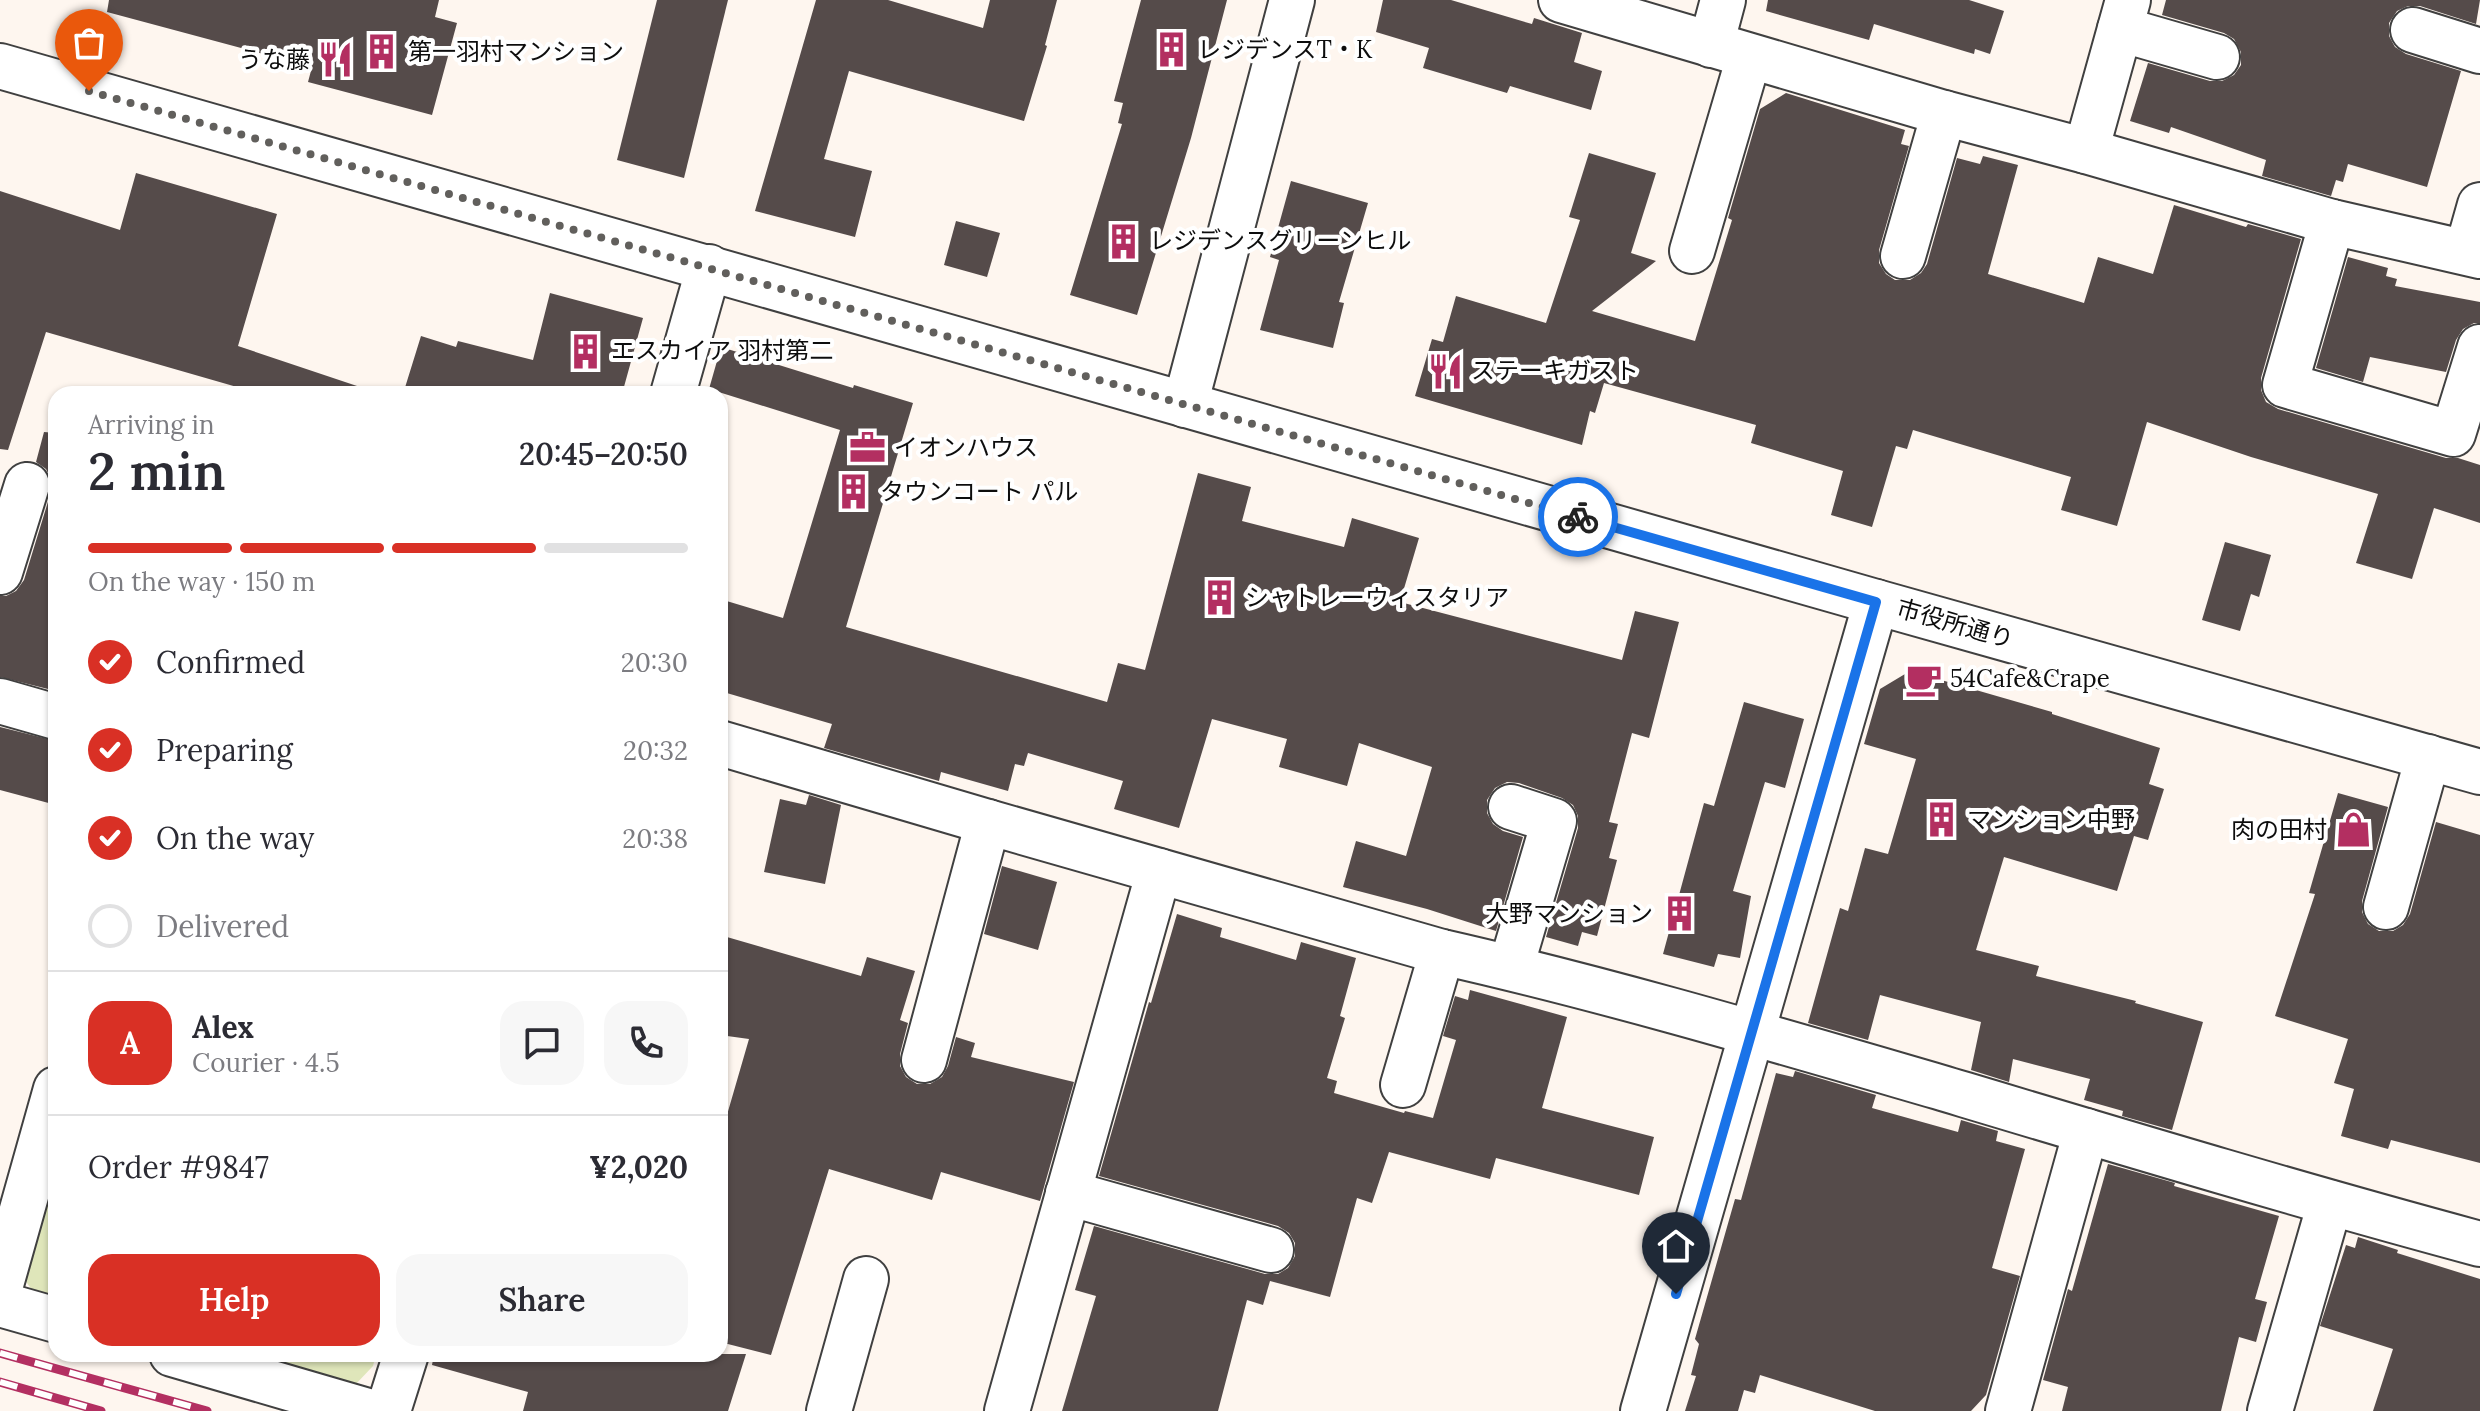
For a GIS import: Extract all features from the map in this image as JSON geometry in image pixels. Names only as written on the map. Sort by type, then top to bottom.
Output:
[{"type":"street","points":[[1185,405],[1292,0]]},
{"type":"street","points":[[1561,0],[1944,113],[2332,222],[2474,253],[2480,205]]},
{"type":"street","points":[[1692,251],[1730,51],[1723,0]]},
{"type":"street","points":[[2086,151],[2124,14],[2217,57]]},
{"type":"street","points":[[2413,30],[2480,51]]},
{"type":"street","name":"市役所通り","points":[[0,66],[2480,772]]},
{"type":"street","points":[[1903,256],[1944,113]]},
{"type":"street","points":[[2332,222],[2285,385],[2453,434],[2480,347]]},
{"type":"street","points":[[675,386],[709,267]]},
{"type":"street","points":[[0,572],[27,485]]},
{"type":"street","points":[[1643,1411],[1876,602]]},
{"type":"street","points":[[0,701],[48,715]]},
{"type":"street","points":[[728,745],[1442,952],[1511,967],[1750,1032],[2330,1203],[2480,1244]]},
{"type":"street","points":[[2386,907],[2428,757]]},
{"type":"street","points":[[1511,807],[1554,821],[1511,967]]},
{"type":"street","points":[[924,1060],[988,822]]},
{"type":"street","points":[[1007,1411],[1159,871]]},
{"type":"street","points":[[1403,1085],[1442,952]]},
{"type":"street","points":[[0,1288],[48,1117]]},
{"type":"street","points":[[2008,1411],[2086,1131]]},
{"type":"street","points":[[1068,1193],[1271,1250]]},
{"type":"street","points":[[2270,1411],[2330,1203]]},
{"type":"street","points":[[829,1411],[866,1279]]},
{"type":"street","points":[[0,1304],[48,1318]]},
{"type":"street","points":[[200,1362],[368,1411]]},
{"type":"street","points":[[388,1411],[403,1362]]},
{"type":"green space","points":[[48,1173],[48,1298],[35,1294],[19,1272]]},
{"type":"green space","points":[[275,1362],[374,1362],[355,1385]]},
{"type":"building","points":[[109,0],[439,0],[435,17],[457,23],[432,115],[308,82],[312,67],[107,12]]},
{"type":"building","points":[[657,0],[728,0],[684,178],[617,160]]},
{"type":"building","points":[[816,0],[888,0],[983,28],[990,0],[1057,0],[1047,46],[1024,121],[849,71],[824,159],[872,171],[855,237],[755,211]]},
{"type":"building","points":[[1141,0],[1227,0],[1191,138],[1137,315],[1070,295],[1122,124],[1118,123],[1123,103],[1114,101]]},
{"type":"building","points":[[1383,0],[1451,0],[1532,24],[1534,18],[1582,33],[1574,62],[1602,71],[1591,110],[1510,86],[1507,93],[1423,68],[1429,48],[1376,32]]},
{"type":"building","points":[[1768,0],[1969,0],[2004,11],[1990,54],[1975,49],[1974,54],[1874,24],[1869,40],[1766,11]]},
{"type":"building","points":[[2166,0],[2480,0],[2476,24],[2420,6],[2408,6],[2397,11],[2389,23],[2389,36],[2395,47],[2406,54],[2461,71],[2427,187],[2348,164],[2343,182],[2336,180],[2331,196],[2262,176],[2266,160],[2171,127],[2169,133],[2130,121],[2148,63],[2210,81],[2222,81],[2234,75],[2241,65],[2241,52],[2234,39],[2224,33],[2162,15]]},
{"type":"building","points":[[1786,93],[1905,130],[1901,144],[1909,146],[1879,250],[1879,263],[1886,274],[1895,280],[1910,280],[1921,273],[1927,264],[1957,158],[1980,164],[1983,156],[2018,165],[1988,274],[2084,303],[2098,257],[2153,274],[2174,205],[2246,227],[2248,224],[2301,239],[2261,378],[2261,390],[2266,402],[2278,409],[2480,465],[2480,523],[2434,508],[2412,579],[2356,563],[2378,494],[2251,457],[2147,422],[2117,526],[2061,510],[2071,477],[1913,430],[1907,449],[1896,446],[1872,527],[1831,515],[1843,471],[1751,443],[1756,425],[1604,383],[1595,413],[1590,411],[1582,445],[1415,396],[1432,339],[1443,342],[1456,296],[1546,323],[1580,220],[1569,217],[1589,153],[1656,173],[1631,253],[1656,261],[1592,311],[1695,341],[1732,220],[1728,218],[1760,109]]},
{"type":"building","points":[[136,173],[277,214],[238,346],[357,386],[233,386],[46,332],[8,450],[0,449],[0,191],[120,230]]},
{"type":"building","points":[[1291,181],[1368,203],[1339,302],[1344,303],[1333,348],[1260,330],[1279,260],[1270,257]]},
{"type":"building","points":[[956,221],[1000,233],[987,277],[944,265]]},
{"type":"building","points":[[2348,257],[2388,268],[2386,276],[2397,279],[2395,286],[2480,302],[2480,323],[2463,329],[2456,340],[2446,372],[2370,357],[2363,382],[2316,368]]},
{"type":"building","name":"エスカイア 羽村第二","points":[[550,293],[643,318],[624,386],[405,386],[421,336],[456,347],[458,341],[533,360]]},
{"type":"building","points":[[721,347],[913,403],[846,627],[1107,702],[1118,663],[1145,670],[1198,473],[1251,487],[1242,521],[1344,547],[1352,518],[1419,538],[1400,602],[1622,660],[1635,611],[1679,622],[1649,738],[1632,733],[1609,822],[1618,824],[1609,858],[1617,860],[1597,936],[1582,932],[1578,946],[1546,937],[1578,828],[1578,816],[1573,805],[1562,798],[1519,783],[1507,782],[1495,788],[1487,800],[1487,813],[1493,824],[1503,831],[1523,837],[1496,931],[1343,887],[1356,841],[1406,856],[1432,767],[1359,743],[1347,786],[1279,767],[1287,739],[1212,719],[1179,828],[1114,809],[1123,781],[1028,753],[1024,766],[1015,764],[1008,791],[941,772],[939,781],[824,748],[832,724],[728,693],[728,601],[783,618],[840,430],[728,395],[728,386],[710,386]]},
{"type":"building","points":[[44,432],[48,432],[48,473],[36,462]]},
{"type":"building","points":[[48,502],[48,689],[0,677],[0,596],[16,591],[24,580]]},
{"type":"building","points":[[2225,542],[2271,555],[2259,597],[2251,594],[2240,631],[2202,620]]},
{"type":"building","points":[[1910,671],[2052,712],[2160,748],[2149,784],[2164,789],[2148,840],[2134,836],[2117,891],[2004,857],[1976,950],[2039,966],[2036,976],[2136,1001],[2203,1022],[2172,1130],[2122,1116],[2123,1111],[2084,1100],[2090,1079],[2013,1059],[2009,1082],[1971,1070],[1981,1022],[1880,995],[1868,1040],[1808,1023],[1840,908],[1848,911],[1865,848],[1888,854],[1916,759],[1864,744],[1880,689]]},
{"type":"building","points":[[1744,702],[1804,719],[1785,788],[1765,782],[1733,891],[1751,896],[1740,958],[1718,954],[1714,967],[1663,954],[1704,803],[1714,806]]},
{"type":"building","points":[[0,727],[48,739],[48,803],[0,790]]},
{"type":"building","points":[[2338,793],[2388,807],[2362,901],[2362,912],[2368,924],[2379,931],[2393,931],[2403,925],[2410,914],[2436,822],[2480,835],[2480,1163],[2391,1140],[2388,1149],[2341,1136],[2354,1089],[2334,1083],[2348,1039],[2275,1016],[2315,894],[2309,893]]},
{"type":"building","points":[[809,795],[841,805],[825,884],[764,872],[780,799],[806,805]]},
{"type":"building","points":[[1002,866],[1057,882],[1038,950],[984,934]]},
{"type":"building","points":[[1177,914],[1222,928],[1220,937],[1296,960],[1301,942],[1356,958],[1340,1016],[1345,1018],[1327,1078],[1337,1081],[1334,1093],[1404,1113],[1433,1118],[1456,1040],[1443,1036],[1455,996],[1468,1000],[1470,990],[1567,1017],[1542,1108],[1654,1137],[1639,1195],[1496,1158],[1490,1179],[1389,1152],[1372,1203],[1357,1198],[1330,1297],[1270,1281],[1263,1305],[1247,1300],[1218,1411],[1062,1411],[1096,1296],[1075,1290],[1094,1226],[1265,1274],[1278,1274],[1288,1268],[1295,1256],[1295,1243],[1289,1233],[1278,1226],[1099,1176]]},
{"type":"building","points":[[728,937],[861,976],[867,957],[915,971],[900,1020],[908,1023],[900,1054],[900,1066],[906,1077],[917,1084],[930,1084],[942,1077],[956,1037],[975,1043],[971,1057],[1074,1082],[1040,1201],[941,1172],[932,1200],[829,1169],[771,1355],[728,1344],[728,1111],[749,1039],[728,1036]]},
{"type":"building","points":[[1795,1071],[1876,1095],[1872,1108],[1958,1132],[1961,1120],[1998,1131],[1996,1141],[2025,1149],[1992,1268],[2020,1276],[1986,1395],[1971,1411],[1875,1411],[1760,1375],[1755,1393],[1744,1390],[1738,1411],[1685,1411],[1696,1376],[1691,1375],[1699,1344],[1695,1339],[1735,1199],[1741,1200],[1776,1073],[1793,1077]]},
{"type":"building","points":[[2108,1164],[2279,1216],[2255,1299],[2267,1302],[2256,1342],[2239,1337],[2221,1411],[2062,1411],[2068,1387],[2043,1380]]},
{"type":"building","points":[[2358,1237],[2398,1250],[2397,1253],[2480,1279],[2480,1411],[2373,1411],[2393,1349],[2320,1326],[2346,1245],[2355,1248]]},
{"type":"building","points":[[728,1354],[746,1354],[728,1411],[523,1411],[528,1392],[432,1365],[433,1362],[728,1362]]},
{"type":"railway","points":[[0,1353],[207,1411]]},
{"type":"railway","points":[[0,1382],[101,1411]]},
{"type":"way so far","points":[[89,91],[1578,517]]},
{"type":"place","name":"レジデンスT・K","points":[[1171,50]]},
{"type":"place","name":"第一羽村マンション","points":[[382,52]]},
{"type":"place","name":"うな藤","points":[[336,60]]},
{"type":"place","name":"レジデンスグリーンヒル","points":[[1123,241]]},
{"type":"place","name":"エスカイア 羽村第二","points":[[585,351]]},
{"type":"place","name":"ステーキガスト","points":[[1445,371]]},
{"type":"place","name":"イオンハウス","points":[[868,448]]},
{"type":"place","name":"タウンコート パル","points":[[854,492]]},
{"type":"place","name":"シャトレーウィスタリア","points":[[1219,598]]},
{"type":"place","name":"54Cafe&Crape","points":[[1924,679]]},
{"type":"place","name":"マンション中野","points":[[1941,820]]},
{"type":"place","name":"肉の田村","points":[[2353,830]]},
{"type":"place","name":"大野マンション","points":[[1679,914]]},
{"type":"route","points":[[1578,517],[1876,602],[1676,1294]]}]
